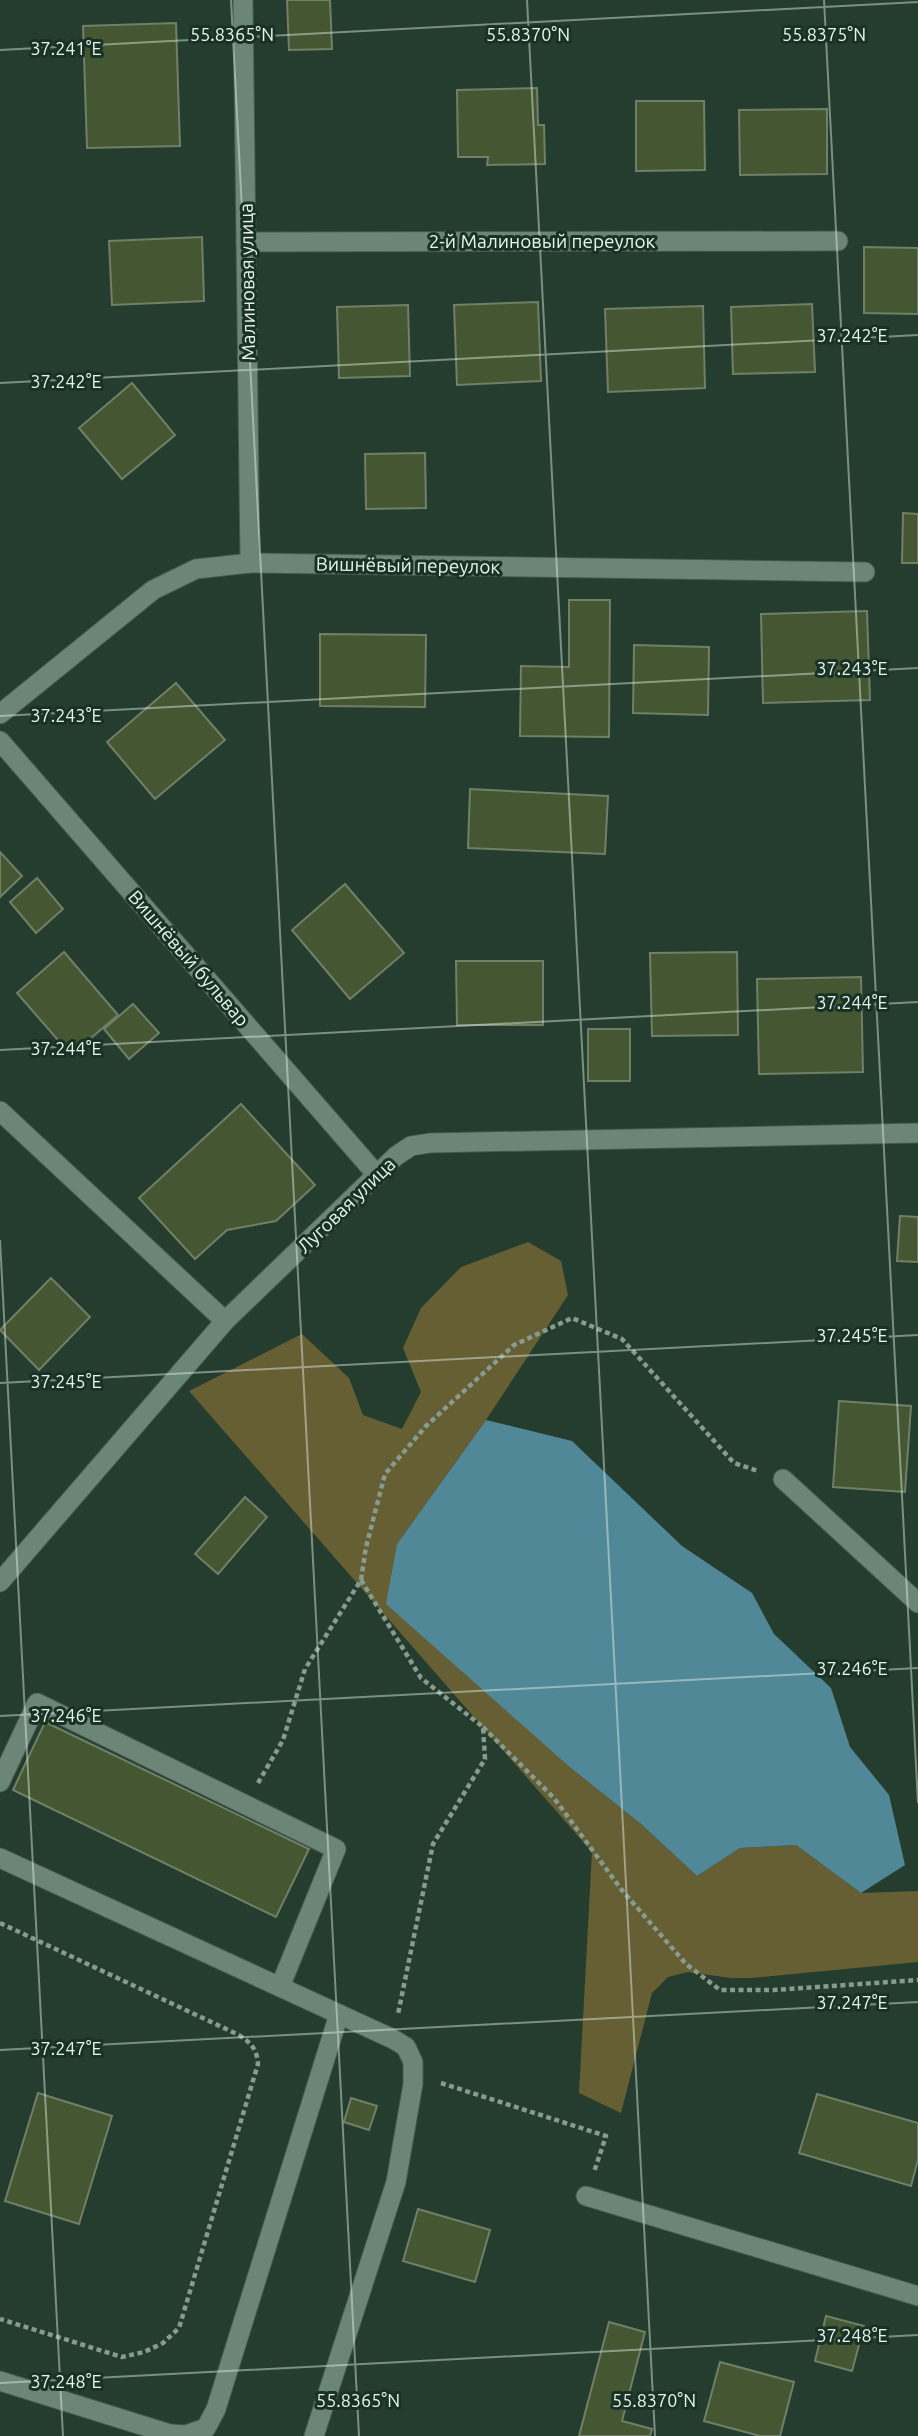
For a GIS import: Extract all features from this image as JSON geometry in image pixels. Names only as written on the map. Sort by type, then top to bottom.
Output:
[{"type":"street","name":"Малиновая улица","points":[[243,0],[250,563]]},
{"type":"street","name":"2-й Малиновый переулок","points":[[246,242],[838,240]]},
{"type":"street","name":"Вишнёвый переулок","points":[[0,714],[153,590],[196,569],[250,563],[865,572]]},
{"type":"street","name":"Вишнёвый бульвар","points":[[0,741],[377,1175]]},
{"type":"street","points":[[0,1111],[225,1321]]},
{"type":"street","name":"Луговая улица","points":[[0,1582],[225,1321],[377,1175],[411,1146],[430,1143],[918,1133]]},
{"type":"street","points":[[783,1479],[918,1602]]},
{"type":"street","points":[[0,1782],[37,1703],[336,1849],[280,1987]]},
{"type":"street","points":[[0,1857],[406,2047],[413,2062],[413,2074],[396,2182],[314,2436]]},
{"type":"street","points":[[0,2381],[170,2434],[186,2435],[206,2428],[216,2409],[339,2014]]},
{"type":"street","points":[[586,2196],[918,2295]]},
{"type":"path","points":[[246,1805],[283,1740],[305,1670],[361,1580],[366,1547],[386,1474],[426,1426],[514,1345],[572,1318],[622,1339],[734,1463],[783,1479]]},
{"type":"path","points":[[361,1580],[421,1678],[483,1727],[554,1798],[621,1889],[686,1964],[720,1990],[774,1990],[918,1980]]},
{"type":"path","points":[[393,2039],[433,1844],[485,1759],[483,1727]]},
{"type":"path","points":[[0,1923],[239,2035],[251,2043],[258,2064],[179,2328],[163,2343],[144,2352],[122,2357],[0,2319]]},
{"type":"path","points":[[413,2074],[606,2136],[586,2196]]},
{"type":"shaded area","points":[[528,1242],[561,1261],[568,1295],[486,1420],[397,1544],[572,1769],[641,1824],[697,1876],[740,1848],[796,1845],[861,1893],[918,1891],[918,1962],[752,1978],[688,1972],[668,1977],[652,1993],[621,2113],[579,2093],[592,1852],[189,1391],[302,1334],[349,1378],[363,1415],[402,1429],[421,1392],[403,1348],[421,1308],[461,1267]]},
{"type":"water","points":[[486,1420],[572,1441],[682,1546],[752,1593],[774,1634],[831,1688],[850,1747],[889,1795],[905,1865],[861,1893],[796,1845],[740,1848],[697,1876],[641,1824],[572,1769],[386,1604],[397,1544]]},
{"type":"building","points":[[287,0],[330,0],[332,49],[289,50]]},
{"type":"building","points":[[176,23],[180,146],[87,148],[83,26]]},
{"type":"building","points":[[537,88],[538,125],[544,125],[545,164],[487,165],[488,157],[458,157],[457,90]]},
{"type":"building","points":[[636,101],[704,101],[705,170],[636,171]]},
{"type":"building","points":[[827,109],[827,174],[740,175],[739,110]]},
{"type":"building","points":[[202,237],[204,301],[112,305],[109,241]]},
{"type":"building","points":[[864,247],[918,248],[918,314],[864,313]]},
{"type":"building","points":[[538,302],[541,381],[457,385],[454,305]]},
{"type":"building","points":[[812,304],[815,372],[733,374],[731,307]]},
{"type":"building","points":[[408,305],[410,376],[339,378],[337,307]]},
{"type":"building","points":[[703,306],[705,388],[608,392],[605,309]]},
{"type":"building","points":[[132,383],[175,435],[122,479],[79,428]]},
{"type":"building","points":[[425,453],[426,508],[366,509],[365,454]]},
{"type":"building","points":[[903,513],[918,514],[918,563],[902,563]]},
{"type":"building","points":[[569,600],[610,600],[609,737],[520,736],[521,666],[569,667]]},
{"type":"building","points":[[867,611],[870,700],[763,703],[761,614]]},
{"type":"building","points":[[320,634],[426,635],[425,707],[320,706]]},
{"type":"building","points":[[634,645],[709,647],[708,715],[633,713]]},
{"type":"building","points":[[176,683],[225,740],[155,799],[107,742]]},
{"type":"building","points":[[470,789],[608,796],[605,854],[468,848]]},
{"type":"building","points":[[0,852],[22,876],[0,897]]},
{"type":"building","points":[[37,878],[63,909],[36,933],[10,902]]},
{"type":"building","points":[[345,884],[404,953],[350,999],[292,930]]},
{"type":"building","points":[[64,952],[118,1015],[71,1055],[17,993]]},
{"type":"building","points":[[737,952],[738,1035],[652,1036],[650,953]]},
{"type":"building","points":[[456,961],[543,961],[543,1025],[457,1025]]},
{"type":"building","points":[[861,977],[863,1072],[759,1074],[757,979]]},
{"type":"building","points":[[133,1004],[159,1033],[129,1059],[104,1029]]},
{"type":"building","points":[[588,1029],[630,1029],[630,1081],[588,1081]]},
{"type":"building","points":[[241,1104],[315,1185],[276,1221],[227,1230],[195,1259],[139,1198]]},
{"type":"building","points":[[900,1216],[918,1217],[918,1262],[897,1261]]},
{"type":"building","points":[[51,1278],[90,1317],[39,1370],[0,1330]]},
{"type":"building","points":[[839,1401],[911,1406],[905,1492],[833,1487]]},
{"type":"building","points":[[245,1497],[267,1517],[218,1574],[195,1554]]},
{"type":"building","points":[[45,1722],[309,1849],[276,1917],[13,1790]]},
{"type":"building","points":[[38,2093],[112,2116],[79,2224],[5,2201]]},
{"type":"building","points":[[817,2094],[918,2123],[918,2160],[911,2186],[799,2153]]},
{"type":"building","points":[[351,2098],[377,2106],[369,2130],[344,2122]]},
{"type":"building","points":[[418,2209],[490,2230],[475,2282],[403,2261]]},
{"type":"building","points":[[826,2316],[864,2326],[852,2371],[815,2361]]},
{"type":"building","points":[[609,2322],[645,2332],[622,2421],[652,2429],[650,2436],[579,2436]]},
{"type":"building","points":[[720,2362],[794,2382],[780,2436],[760,2436],[704,2421]]}]
